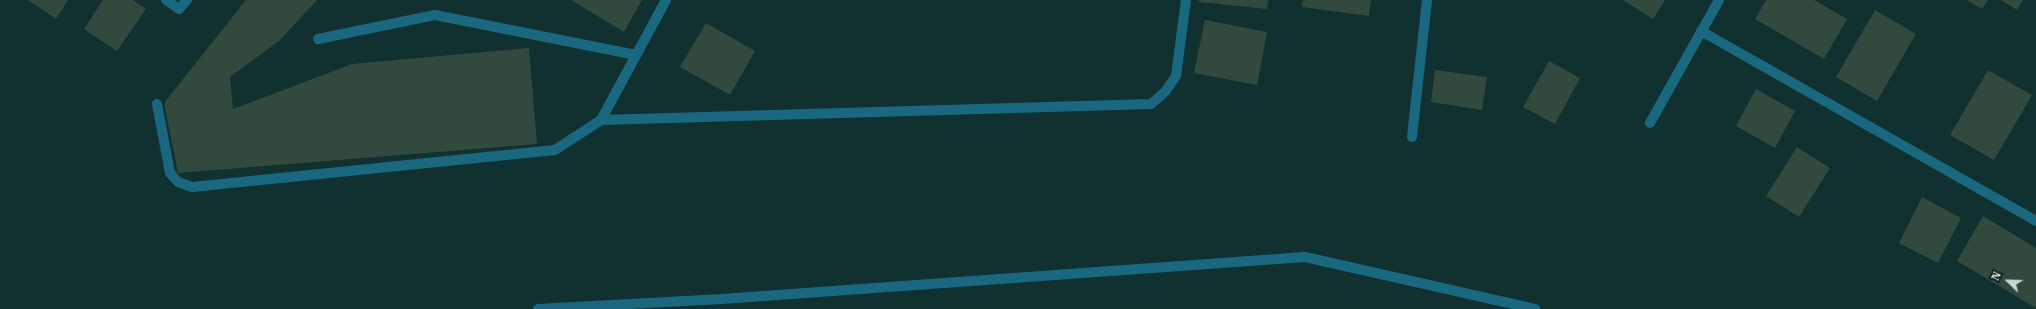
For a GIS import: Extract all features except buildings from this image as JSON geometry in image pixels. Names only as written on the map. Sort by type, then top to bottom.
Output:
[{"type":"street","points":[[166,0],[179,9],[187,0]]},
{"type":"street","points":[[157,104],[170,173],[178,182],[192,187],[555,150],[601,120],[666,0]]},
{"type":"street","points":[[601,120],[1151,104],[1165,92],[1176,76],[1186,0]]},
{"type":"street","points":[[1412,137],[1427,0]]},
{"type":"street","points":[[1650,123],[1719,0]]},
{"type":"street","points":[[318,39],[435,15],[636,55]]},
{"type":"street","points":[[1701,31],[2036,222]]},
{"type":"street","points":[[538,309],[730,299],[1305,257],[1535,309]]}]
